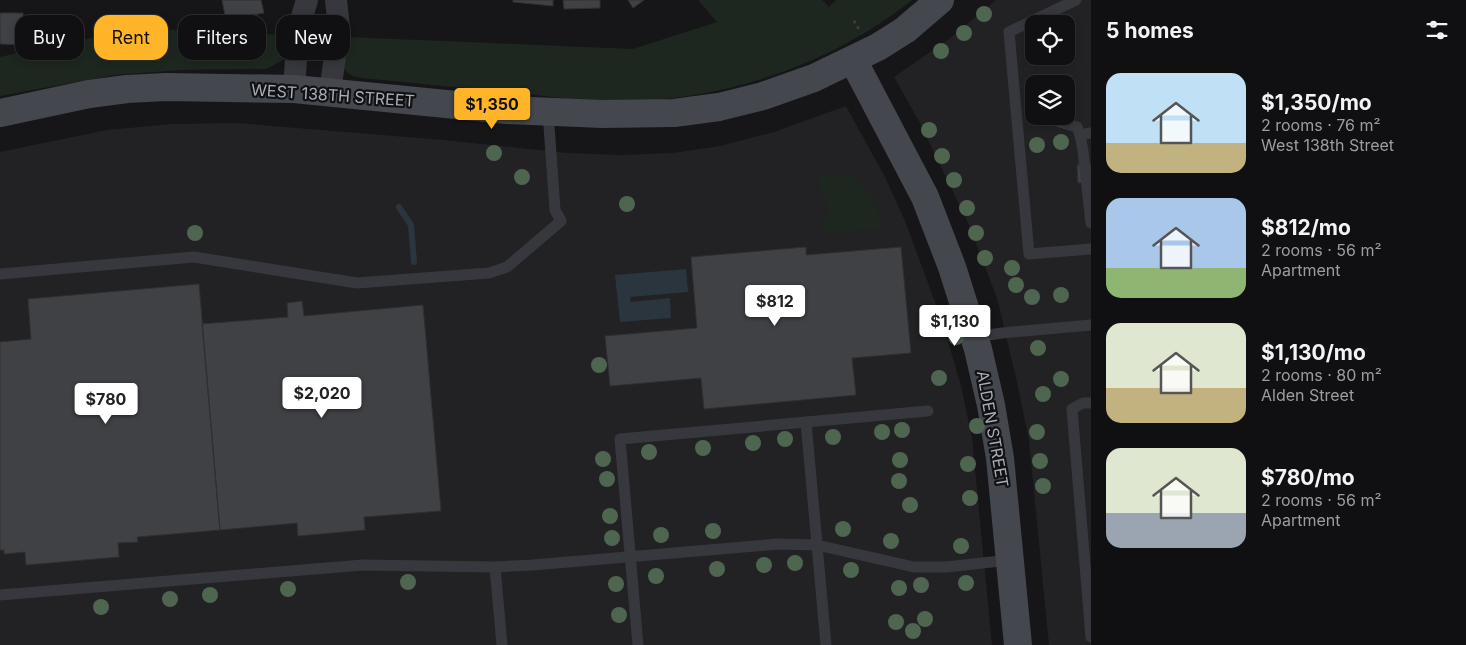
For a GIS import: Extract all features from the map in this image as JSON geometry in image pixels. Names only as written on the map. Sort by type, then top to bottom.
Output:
[{"type":"street","points":[[294,89],[298,30],[307,0]]},
{"type":"street","points":[[330,92],[339,28],[336,0]]},
{"type":"street","name":"WEST 138TH STREET","points":[[0,113],[89,94],[127,89],[175,87],[294,89],[497,109],[548,112],[674,113],[720,107],[763,96],[814,78],[878,48],[905,30],[940,0]]},
{"type":"street","name":"ALDEN STREET","points":[[853,60],[925,198],[952,267],[974,337],[991,405],[1000,458],[1018,645]]},
{"type":"lane","points":[[1076,0],[1010,32],[1029,254],[1091,250]]},
{"type":"lane","points":[[1016,110],[1025,112]]},
{"type":"lane","points":[[0,274],[194,257],[357,283],[489,272],[506,267],[561,220],[555,210],[548,112]]},
{"type":"lane","points":[[1070,125],[1077,127],[1087,135],[1084,151],[1091,223]]},
{"type":"lane","points":[[974,337],[1091,325]]},
{"type":"lane","points":[[1091,403],[1083,403],[1072,409],[1091,637]]},
{"type":"lane","points":[[638,645],[620,439],[928,411]]},
{"type":"lane","points":[[806,422],[826,645]]},
{"type":"lane","points":[[0,595],[363,566],[496,567],[778,544],[817,545],[914,567],[946,567],[1010,560]]},
{"type":"lane","points":[[496,567],[502,645]]},
{"type":"path","points":[[854,21],[861,32]]},
{"type":"shaded area","points":[[698,0],[822,0],[829,7],[836,0],[912,0],[879,24],[845,44],[771,76],[733,87],[653,100],[592,101],[361,78],[349,74],[343,61],[350,60],[350,37],[633,49],[717,22]]},
{"type":"shaded area","points":[[996,0],[1091,0],[1091,645],[1049,645],[1029,441],[997,298],[968,223],[920,123],[894,77],[949,39]]},
{"type":"shaded area","points":[[168,29],[178,30],[178,60],[266,60],[266,34],[276,34],[276,60],[283,60],[266,69],[180,70],[115,75],[0,96],[0,57],[15,54],[15,60],[84,60],[84,39],[94,38],[94,60],[168,60]]},
{"type":"shaded area","points":[[846,106],[885,177],[905,221],[941,318],[961,386],[972,438],[992,645],[0,645],[0,152],[107,130],[173,124],[237,123],[443,140],[567,153],[621,155],[673,153],[720,146],[774,132]]},
{"type":"shaded area","points":[[854,175],[869,193],[879,213],[883,228],[823,234],[821,219],[829,216],[826,194],[820,192],[818,177]]},
{"type":"shaded area","points":[[686,269],[688,292],[630,297],[631,302],[670,298],[671,318],[620,322],[615,275]]},
{"type":"building","points":[[222,0],[261,0],[264,13],[253,15],[225,15]]},
{"type":"building","points":[[513,0],[553,0],[553,6],[513,2]]},
{"type":"building","points":[[563,0],[600,0],[600,8],[564,9]]},
{"type":"building","points":[[628,0],[644,0],[633,8]]},
{"type":"building","points":[[0,13],[23,13],[23,15],[15,15],[15,45],[0,44]]},
{"type":"building","points":[[1091,164],[1091,182],[1078,183],[1077,165]]},
{"type":"building","points":[[806,247],[806,255],[901,247],[911,353],[852,358],[856,395],[704,409],[701,378],[610,386],[605,336],[697,328],[691,257]]},
{"type":"building","points":[[199,284],[220,530],[137,537],[138,542],[118,543],[119,557],[26,565],[25,552],[4,554],[4,550],[0,550],[0,342],[31,339],[28,299]]},
{"type":"building","points":[[302,301],[304,316],[423,305],[441,511],[364,517],[365,530],[298,536],[297,523],[220,530],[202,324],[288,317],[287,303]]},
{"type":"waterway","points":[[399,207],[411,225],[414,262]]}]
